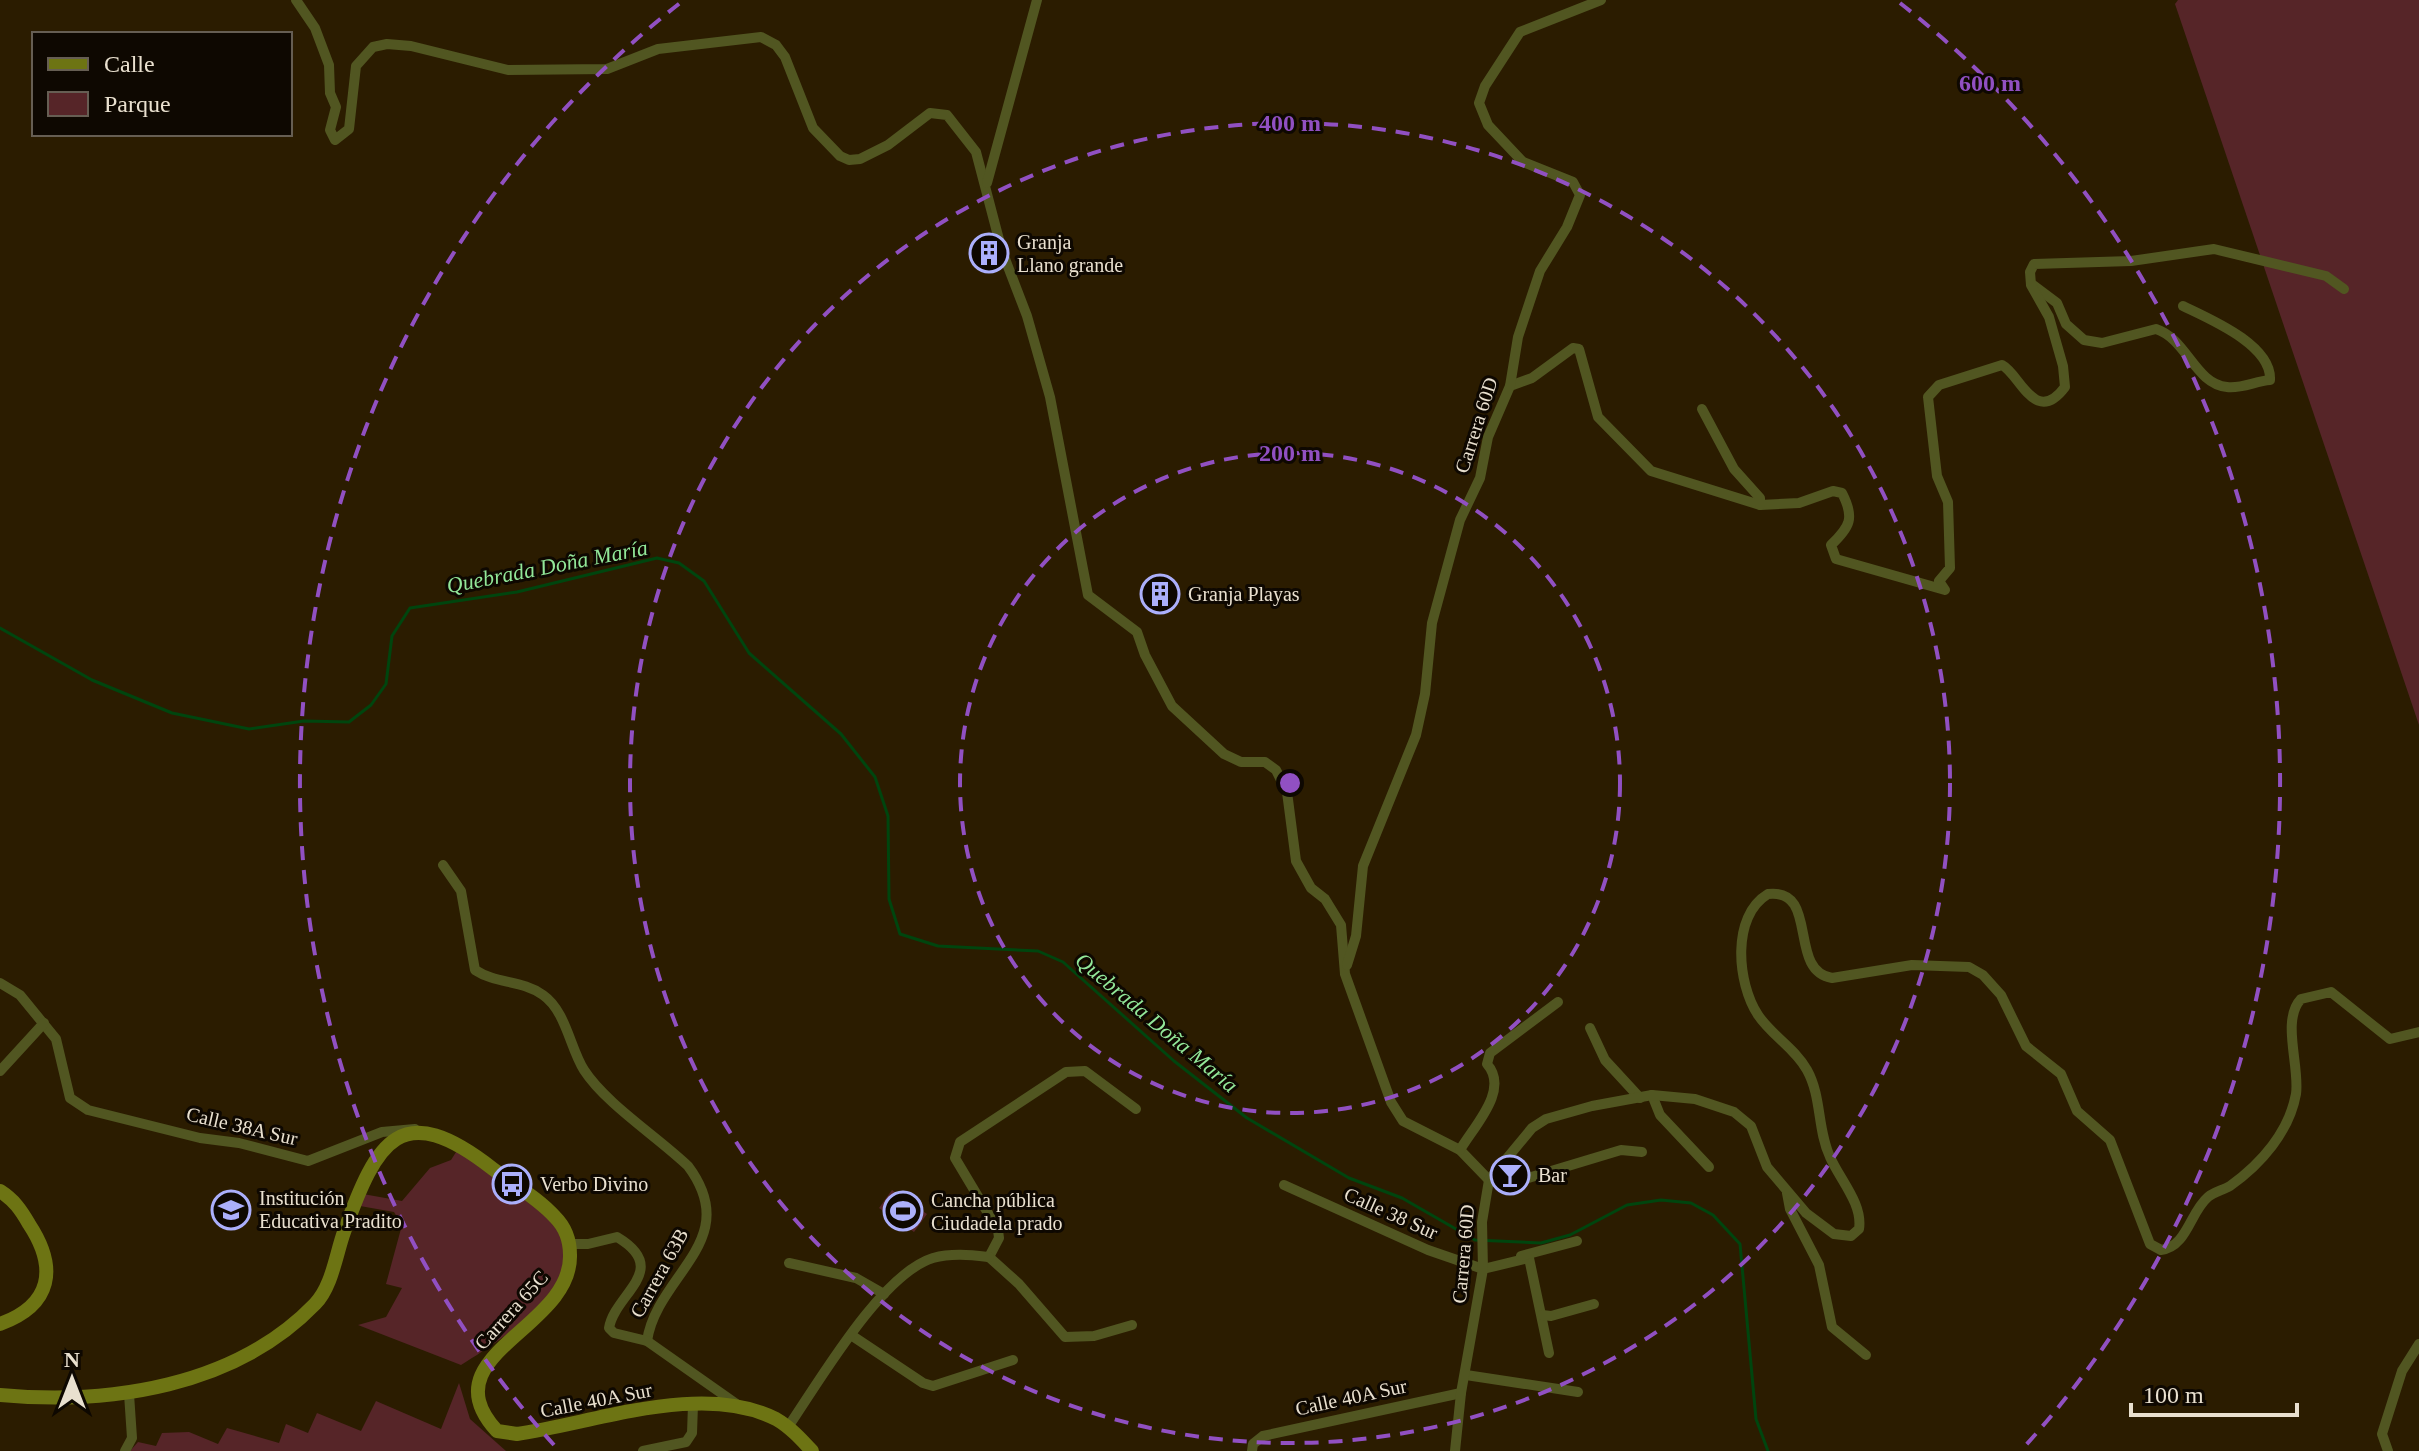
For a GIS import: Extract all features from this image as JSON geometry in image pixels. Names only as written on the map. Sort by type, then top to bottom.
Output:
[{"type":"main road","name":"Calle 38A Sur","points":[[424,1132],[459,1144],[547,1210],[562,1226],[570,1244]]},
{"type":"main road","points":[[0,1395],[129,1394],[208,1374],[281,1331],[315,1304],[327,1283],[374,1158],[399,1137],[424,1132]]},
{"type":"main road","points":[[0,1191],[13,1199],[37,1236],[45,1256],[47,1274],[41,1296],[25,1311],[0,1324]]},
{"type":"main road","name":"Carrera 65C","points":[[477,1402],[479,1376],[555,1296],[567,1278],[570,1244]]},
{"type":"main road","name":"Calle 40A Sur","points":[[477,1402],[497,1431],[517,1434],[693,1405],[738,1405]]},
{"type":"main road","name":"Carrera 63B","points":[[738,1405],[788,1427],[812,1451]]},
{"type":"street","points":[[296,0],[315,28],[329,65],[330,93],[336,107],[330,130],[335,140],[349,129],[356,66],[373,47],[411,46],[508,70],[607,69],[658,49],[761,37],[776,45],[785,57],[813,128],[840,156],[860,159],[888,145],[930,113],[947,115],[976,152],[987,185]]},
{"type":"street","points":[[987,185],[1037,0]]},
{"type":"street","name":"Carrera 60D","points":[[1345,974],[1356,936],[1363,866],[1370,841],[1416,735],[1439,593],[1460,520],[1480,478],[1488,437],[1510,386],[1518,337],[1540,271],[1567,227],[1580,195],[1573,182],[1523,162],[1488,125],[1479,103],[1485,86],[1520,32],[1601,0]]},
{"type":"street","name":"Carrera 60D","points":[[987,185],[1002,251],[1027,316],[1050,397],[1088,595],[1137,632],[1145,655],[1172,706],[1224,754],[1241,762],[1265,762],[1276,770],[1287,792],[1296,861],[1311,888],[1325,899],[1341,925],[1345,974],[1391,1102],[1403,1121],[1460,1150],[1489,1180],[1482,1222],[1482,1264],[1455,1451]]},
{"type":"street","points":[[1510,386],[1532,378],[1573,348],[1579,349],[1598,417],[1642,464],[1667,478],[1721,490],[1760,505],[1799,503],[1833,491],[1842,493],[1850,507],[1850,522],[1847,530],[1831,545],[1836,559],[1945,590],[1939,581],[1950,568],[1948,502],[1937,476],[1928,397],[1939,385],[2002,365],[2032,398],[2043,400],[2059,395],[2065,387],[2063,366],[2049,317],[2031,285],[2030,272],[2039,262],[2131,261],[2214,249],[2326,276],[2344,289]]},
{"type":"street","points":[[2031,285],[2057,303],[2066,324],[2084,340],[2102,343],[2156,329],[2179,342],[2206,377],[2217,385],[2234,387],[2270,380],[2269,372],[2246,339],[2183,306]]},
{"type":"street","points":[[1702,409],[1734,469],[1760,498],[1760,505]]},
{"type":"street","name":"Carrera 63B","points":[[443,865],[461,891],[475,970],[486,977],[525,986],[546,997],[562,1020],[585,1072],[658,1138],[701,1183],[707,1202],[707,1222],[686,1269],[652,1321],[647,1341],[738,1405]]},
{"type":"street","points":[[1489,1180],[1532,1128],[1546,1119],[1592,1106],[1652,1095],[1695,1099],[1734,1112],[1751,1126],[1767,1167],[1806,1213],[1834,1234],[1851,1236],[1859,1229],[1858,1211],[1825,1145],[1818,1100],[1808,1073],[1789,1046],[1759,1017],[1749,998],[1744,922],[1751,907],[1768,894],[1785,895],[1797,907],[1811,965],[1823,976],[1832,978],[1928,965],[1969,967],[1990,981],[2001,995],[2026,1046],[2061,1074],[2077,1111],[2110,1140],[2150,1244],[2161,1250],[2172,1246],[2184,1233],[2209,1196],[2226,1188],[2248,1170],[2282,1133],[2296,1091],[2292,1016],[2301,999],[2331,992],[2390,1039],[2419,1032]]},
{"type":"street","points":[[0,983],[20,995],[44,1023],[0,1071]]},
{"type":"street","points":[[1460,1150],[1495,1096],[1493,1071],[1487,1064],[1490,1053],[1558,1002]]},
{"type":"street","name":"Calle 38A Sur","points":[[44,1023],[56,1039],[70,1098],[88,1110],[308,1161],[382,1132],[415,1129],[424,1132]]},
{"type":"street","points":[[1590,1028],[1605,1060],[1640,1098]]},
{"type":"street","points":[[989,1257],[999,1238],[998,1230],[955,1158],[960,1142],[1066,1072],[1085,1071],[1136,1109]]},
{"type":"street","points":[[1652,1095],[1660,1115],[1709,1167]]},
{"type":"street","points":[[1489,1180],[1515,1182],[1621,1150],[1642,1152]]},
{"type":"street","name":"Calle 38 Sur","points":[[1284,1185],[1428,1250],[1482,1264]]},
{"type":"street","points":[[1786,1191],[1790,1209],[1819,1265],[1832,1327],[1866,1355]]},
{"type":"street","points":[[570,1244],[588,1244],[617,1237],[634,1248],[640,1259],[634,1289],[609,1328],[614,1333],[647,1341]]},
{"type":"street","points":[[1482,1264],[1577,1241]]},
{"type":"street","points":[[788,1427],[851,1335],[884,1294],[908,1271],[933,1258],[966,1254],[989,1257],[1019,1284],[1065,1337],[1094,1336],[1132,1325]]},
{"type":"street","points":[[1482,1264],[1524,1258],[1531,1260],[1549,1353]]},
{"type":"street","points":[[789,1263],[856,1278],[884,1294]]},
{"type":"street","points":[[1542,1315],[1551,1316],[1594,1304]]},
{"type":"street","points":[[851,1335],[923,1383],[933,1386],[1013,1360]]},
{"type":"street","points":[[2388,1451],[2382,1434],[2402,1371],[2419,1344]]},
{"type":"street","points":[[1466,1375],[1578,1392]]},
{"type":"street","name":"Calle 40A Sur","points":[[1252,1448],[1263,1436],[1461,1393]]},
{"type":"street","points":[[125,1451],[132,1438],[129,1394]]},
{"type":"street","points":[[643,1451],[686,1442],[692,1433],[693,1405]]},
{"type":"green space","points":[[2178,0],[2419,0],[2419,725],[2175,4]]},
{"type":"green space","points":[[458,1149],[551,1221],[558,1230],[565,1251],[563,1271],[536,1310],[517,1327],[461,1365],[358,1325],[386,1317],[402,1288],[386,1284],[402,1225],[394,1212],[360,1206],[363,1194],[402,1201],[430,1168],[451,1160]]},
{"type":"green space","name":"Cancha pública Ciudadela prado","points":[[892,1190],[927,1214],[914,1232],[879,1208]]},
{"type":"green space","points":[[459,1383],[470,1419],[506,1451],[130,1451],[138,1442],[156,1446],[162,1433],[189,1432],[218,1444],[227,1428],[279,1443],[286,1424],[308,1433],[317,1413],[361,1431],[376,1401],[441,1429]]},
{"type":"waterway","name":"Quebrada Doña María","points":[[0,628],[92,680],[172,713],[249,729],[304,721],[349,722],[371,705],[386,684],[392,636],[410,608],[517,592],[657,558],[679,563],[704,581],[749,653],[841,734],[875,777],[888,816],[889,899],[900,934],[938,946],[1038,951],[1063,962],[1174,1061],[1247,1118],[1349,1178],[1402,1198],[1475,1240],[1541,1243],[1570,1235],[1627,1205],[1661,1200],[1691,1203],[1713,1215],[1740,1244],[1756,1419],[1768,1451]]},
{"type":"place","name":"Granja Llano grande","points":[[989,253]]},
{"type":"place","name":"Granja Playas","points":[[1160,594]]},
{"type":"place","name":"Bar","points":[[1510,1175]]},
{"type":"place","name":"Verbo Divino","points":[[512,1184]]},
{"type":"place","name":"Institución Educativa Pradito","points":[[231,1210]]},
{"type":"place","name":"Cancha pública Ciudadela prado","points":[[903,1211]]}]
